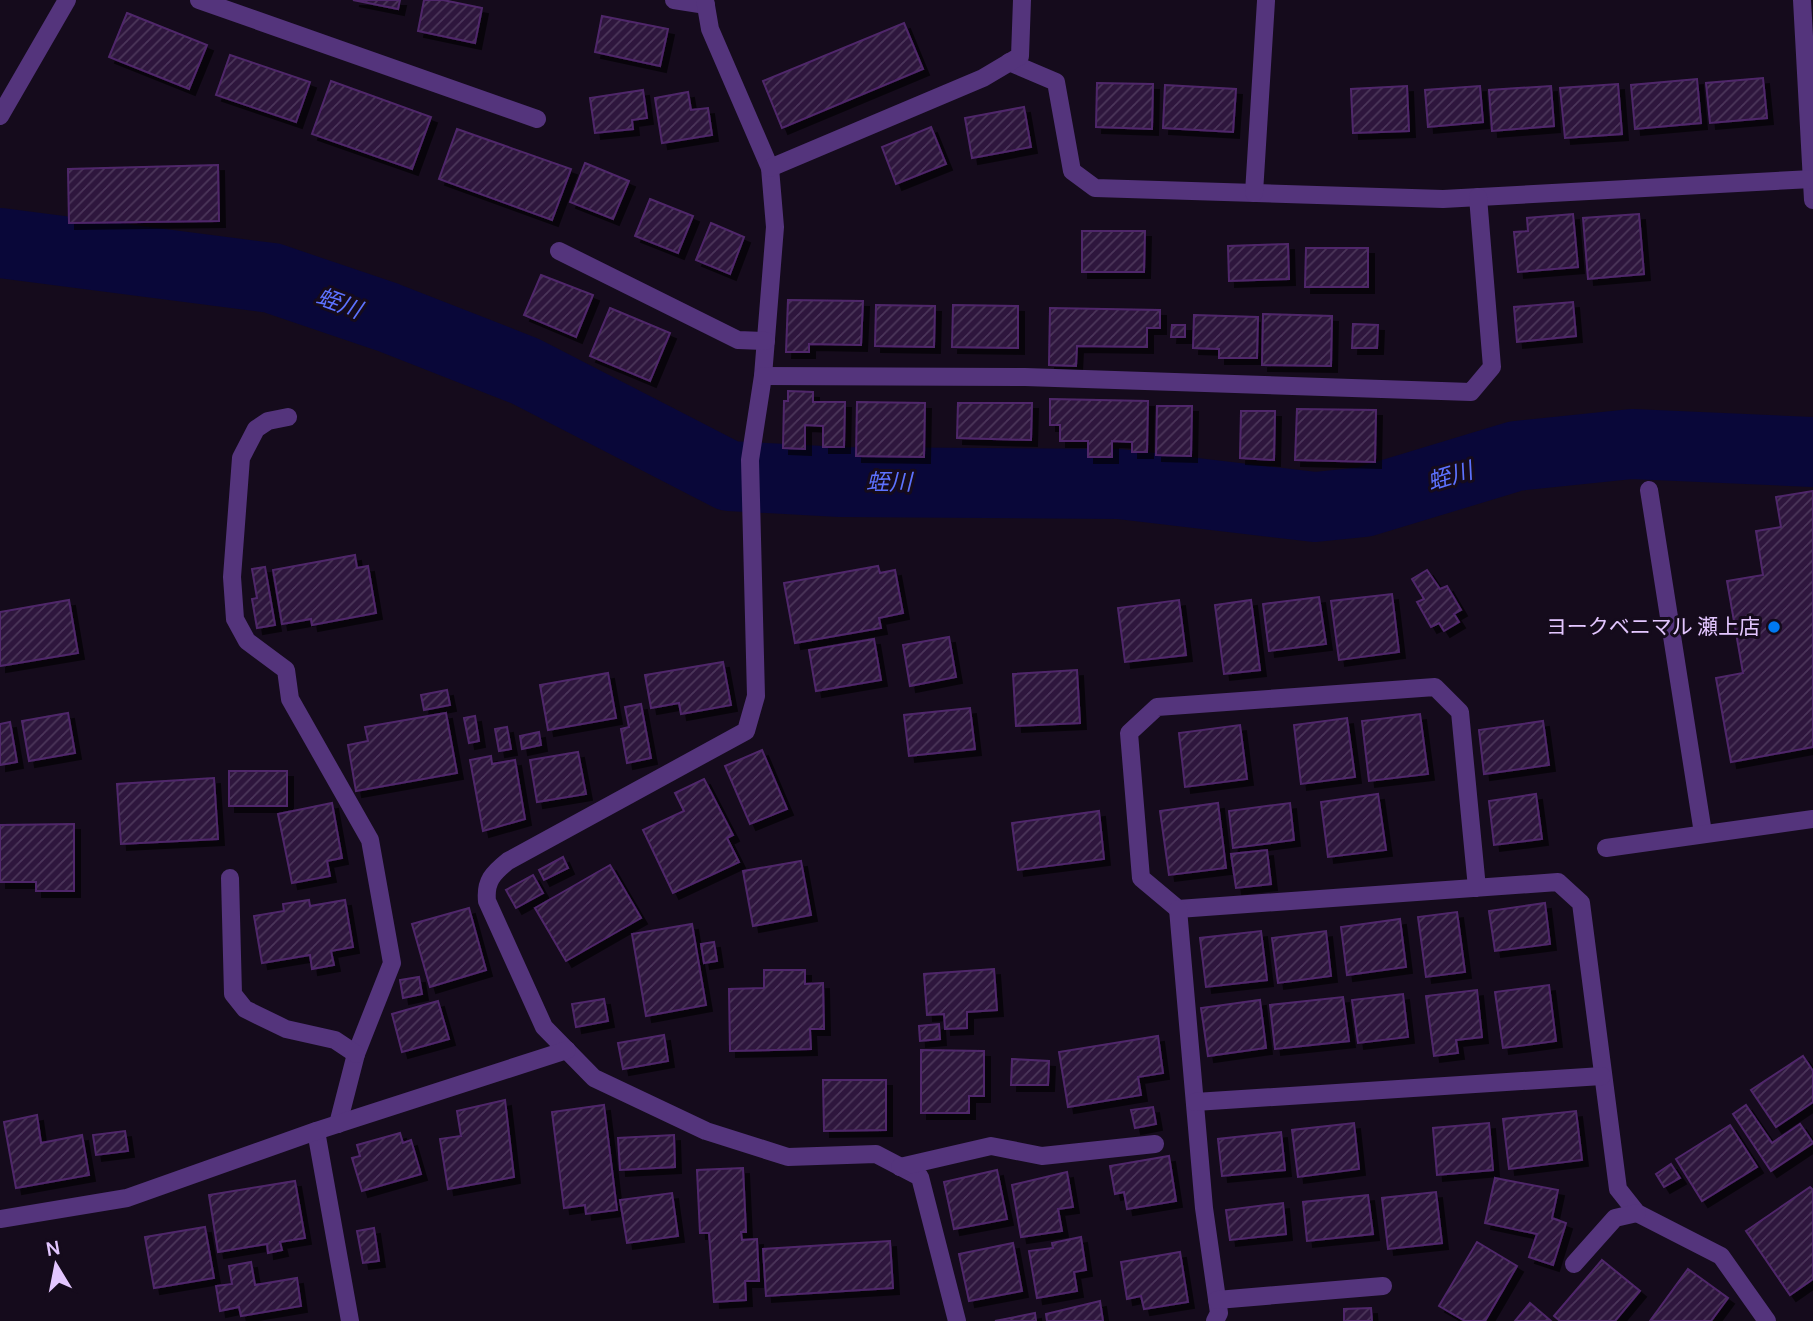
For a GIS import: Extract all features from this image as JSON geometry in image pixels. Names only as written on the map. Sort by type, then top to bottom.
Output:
[{"type":"street","points":[[0,116],[67,0]]},
{"type":"street","points":[[198,0],[537,119]]},
{"type":"street","points":[[674,0],[705,2],[710,29],[771,168],[775,227],[763,376],[750,460],[749,509],[756,696],[746,731],[509,861],[492,874],[486,887],[487,901],[544,1027],[594,1078],[706,1131],[788,1157],[876,1154],[920,1177],[957,1321]]},
{"type":"street","points":[[771,168],[983,78],[1020,56],[1022,0]]},
{"type":"street","points":[[1802,0],[1813,200]]},
{"type":"street","points":[[1254,193],[1266,1]]},
{"type":"street","points":[[1010,62],[1056,82],[1072,171],[1095,188],[1478,197],[1812,179]]},
{"type":"street","points":[[763,376],[1025,377],[1471,392],[1492,367],[1478,197]]},
{"type":"street","points":[[558,251],[738,340],[766,341]]},
{"type":"street","points":[[288,417],[268,421],[256,429],[241,458],[232,577],[235,619],[247,641],[286,670],[290,699],[370,840],[392,963],[355,1054],[338,1124]]},
{"type":"street","points":[[1649,490],[1703,834]]},
{"type":"street","points":[[1476,888],[1460,712],[1435,687],[1157,707],[1129,733],[1141,878],[1178,909],[1476,888],[1558,882],[1581,903],[1618,1189],[1637,1213],[1721,1256],[1767,1321]]},
{"type":"street","points":[[1606,848],[1813,819]]},
{"type":"street","points":[[230,878],[233,994],[245,1009],[286,1029],[335,1040],[355,1054]]},
{"type":"street","points":[[1178,909],[1204,1208],[1219,1313],[1215,1321]]},
{"type":"street","points":[[0,1219],[127,1198],[316,1131],[567,1050]]},
{"type":"street","points":[[1195,1102],[1602,1076]]},
{"type":"street","points":[[316,1131],[350,1321]]},
{"type":"street","points":[[900,1167],[991,1146],[1042,1156],[1155,1144]]},
{"type":"street","points":[[1574,1264],[1615,1219],[1637,1213]]},
{"type":"street","points":[[1217,1300],[1383,1286]]},
{"type":"building","points":[[353,0],[400,0],[398,9]]},
{"type":"building","points":[[424,0],[443,0],[482,8],[475,43],[418,31]]},
{"type":"building","points":[[127,13],[207,45],[189,89],[109,57]]},
{"type":"building","points":[[602,16],[668,29],[660,66],[595,52]]},
{"type":"building","points":[[904,23],[923,69],[782,128],[763,81]]},
{"type":"building","points":[[230,55],[310,82],[296,122],[216,95]]},
{"type":"building","points":[[1763,78],[1767,118],[1710,123],[1706,83]]},
{"type":"building","points":[[1697,79],[1701,123],[1635,129],[1631,85]]},
{"type":"building","points":[[331,81],[431,117],[412,169],[312,134]]},
{"type":"building","points":[[1097,83],[1153,84],[1152,129],[1096,127]]},
{"type":"building","points":[[1618,84],[1622,134],[1565,138],[1560,88]]},
{"type":"building","points":[[1165,85],[1236,89],[1233,132],[1163,128]]},
{"type":"building","points":[[1407,86],[1409,131],[1353,133],[1351,89]]},
{"type":"building","points":[[1480,86],[1483,122],[1428,127],[1425,90]]},
{"type":"building","points":[[1551,86],[1554,126],[1492,131],[1489,90]]},
{"type":"building","points":[[643,90],[647,118],[632,120],[633,129],[595,133],[590,98]]},
{"type":"building","points":[[688,92],[691,110],[708,108],[712,135],[662,143],[655,98]]},
{"type":"building","points":[[1024,107],[1031,147],[972,158],[965,118]]},
{"type":"building","points":[[931,127],[946,164],[896,184],[882,147]]},
{"type":"building","points":[[457,129],[571,169],[552,220],[439,179]]},
{"type":"building","points":[[585,163],[629,181],[613,219],[570,202]]},
{"type":"building","points":[[218,165],[219,221],[69,223],[68,169]]},
{"type":"building","points":[[650,199],[693,216],[678,253],[635,236]]},
{"type":"building","points":[[1573,214],[1578,267],[1518,272],[1514,232],[1528,231],[1527,218]]},
{"type":"building","points":[[1639,214],[1644,274],[1588,279],[1583,218]]},
{"type":"building","points":[[711,223],[744,237],[730,274],[696,260]]},
{"type":"building","points":[[1082,231],[1145,231],[1144,272],[1082,272]]},
{"type":"building","points":[[1288,244],[1289,279],[1229,281],[1228,246]]},
{"type":"building","points":[[1306,248],[1368,248],[1368,287],[1305,287]]},
{"type":"building","points":[[541,275],[593,295],[576,337],[524,315]]},
{"type":"building","points":[[788,300],[863,301],[861,345],[809,344],[809,352],[786,352]]},
{"type":"building","points":[[1573,302],[1576,336],[1517,342],[1514,307]]},
{"type":"building","points":[[876,305],[935,306],[934,347],[875,346]]},
{"type":"building","points":[[953,305],[1018,306],[1018,348],[952,347]]},
{"type":"building","points":[[610,308],[670,333],[650,381],[590,356]]},
{"type":"building","points":[[1050,308],[1160,310],[1160,328],[1147,328],[1147,347],[1077,346],[1076,366],[1049,365]]},
{"type":"building","points":[[1263,314],[1332,316],[1331,366],[1262,365]]},
{"type":"building","points":[[1194,315],[1258,317],[1257,358],[1219,358],[1219,349],[1193,348]]},
{"type":"building","points":[[1353,324],[1378,325],[1377,348],[1352,348]]},
{"type":"building","points":[[1172,325],[1185,325],[1185,337],[1171,337]]},
{"type":"building","points":[[788,391],[813,392],[813,402],[845,402],[844,447],[823,447],[823,426],[805,425],[805,449],[783,448],[784,401],[788,401]]},
{"type":"building","points":[[1050,399],[1148,401],[1147,452],[1132,452],[1132,442],[1112,441],[1112,457],[1088,457],[1088,441],[1060,441],[1060,425],[1050,425]]},
{"type":"building","points":[[857,402],[925,403],[924,457],[856,456]]},
{"type":"building","points":[[958,403],[1032,403],[1031,440],[957,438]]},
{"type":"building","points":[[1157,406],[1192,406],[1191,456],[1156,455]]},
{"type":"building","points":[[1297,409],[1376,410],[1375,462],[1295,460]]},
{"type":"building","points":[[1241,411],[1275,411],[1274,460],[1240,458]]},
{"type":"building","name":"ヨークベニマル 瀬上店","points":[[1813,491],[1813,747],[1731,762],[1716,678],[1743,673],[1727,581],[1763,575],[1756,531],[1781,527],[1776,497]]},
{"type":"building","points":[[355,555],[357,568],[368,566],[376,613],[312,625],[311,619],[282,624],[273,570]]},
{"type":"building","points":[[878,566],[880,573],[895,570],[903,613],[879,618],[881,628],[795,643],[784,583]]},
{"type":"building","points":[[265,567],[275,625],[257,628],[252,599],[257,598],[252,569]]},
{"type":"building","points":[[1427,570],[1440,589],[1447,586],[1461,610],[1454,614],[1459,622],[1444,631],[1439,623],[1431,627],[1417,602],[1424,599],[1412,579]]},
{"type":"building","points":[[1392,594],[1399,652],[1339,660],[1331,601]]},
{"type":"building","points":[[1319,597],[1326,644],[1269,651],[1263,604]]},
{"type":"building","points":[[69,600],[78,653],[0,666],[0,612]]},
{"type":"building","points":[[1179,600],[1186,655],[1125,662],[1118,608]]},
{"type":"building","points":[[1251,600],[1260,670],[1224,674],[1215,605]]},
{"type":"building","points":[[949,637],[956,677],[910,686],[903,645]]},
{"type":"building","points":[[874,639],[881,680],[816,691],[809,650]]},
{"type":"building","points":[[723,662],[731,705],[681,714],[679,703],[651,708],[645,675]]},
{"type":"building","points":[[1077,670],[1080,723],[1016,726],[1013,674]]},
{"type":"building","points":[[608,673],[616,718],[548,730],[540,685]]},
{"type":"building","points":[[447,690],[450,705],[424,710],[421,695]]},
{"type":"building","points":[[641,704],[651,758],[627,763],[621,729],[629,727],[625,707]]},
{"type":"building","points":[[970,708],[975,749],[909,756],[904,715]]},
{"type":"building","points":[[68,713],[75,753],[29,761],[22,721]]},
{"type":"building","points":[[446,713],[457,773],[356,791],[348,745],[368,741],[365,727]]},
{"type":"building","points":[[1420,714],[1428,774],[1369,781],[1362,721]]},
{"type":"building","points":[[475,716],[479,741],[469,743],[464,718]]},
{"type":"building","points":[[1347,718],[1355,777],[1301,784],[1294,725]]},
{"type":"building","points":[[1543,721],[1549,765],[1484,774],[1479,730]]},
{"type":"building","points":[[10,722],[17,762],[0,765],[0,724]]},
{"type":"building","points":[[1240,725],[1247,779],[1185,787],[1179,733]]},
{"type":"building","points":[[507,727],[511,749],[499,751],[495,729]]},
{"type":"building","points":[[539,732],[541,745],[522,749],[520,736]]},
{"type":"building","points":[[762,750],[787,809],[750,824],[725,766]]},
{"type":"building","points":[[578,752],[586,794],[537,802],[530,760]]},
{"type":"building","points":[[491,756],[492,764],[515,760],[525,819],[483,831],[470,760]]},
{"type":"building","points":[[229,771],[287,771],[287,806],[229,806]]},
{"type":"building","points":[[214,778],[218,839],[121,844],[117,784]]},
{"type":"building","points":[[704,779],[733,835],[727,838],[739,862],[673,893],[643,830],[684,811],[675,793]]},
{"type":"building","points":[[1378,794],[1386,850],[1328,857],[1321,802]]},
{"type":"building","points":[[1536,794],[1542,839],[1494,845],[1489,801]]},
{"type":"building","points":[[332,803],[342,858],[327,861],[330,876],[292,883],[278,814]]},
{"type":"building","points":[[1218,803],[1226,868],[1169,875],[1160,811]]},
{"type":"building","points":[[1290,803],[1294,840],[1233,848],[1229,811]]},
{"type":"building","points":[[1099,811],[1104,859],[1018,870],[1012,823]]},
{"type":"building","points":[[74,824],[74,891],[36,891],[36,882],[0,882],[0,825]]},
{"type":"building","points":[[1267,850],[1271,884],[1236,888],[1231,854]]},
{"type":"building","points":[[563,857],[568,868],[544,880],[539,870]]},
{"type":"building","points":[[801,861],[811,915],[753,926],[743,871]]},
{"type":"building","points":[[610,865],[641,918],[566,961],[535,908]]},
{"type":"building","points":[[533,875],[543,893],[516,908],[506,890]]},
{"type":"building","points":[[309,900],[310,906],[345,900],[353,947],[331,951],[334,965],[312,969],[310,955],[262,963],[254,916],[284,911],[283,904]]},
{"type":"building","points":[[1545,903],[1550,944],[1495,951],[1489,911]]},
{"type":"building","points":[[469,908],[486,970],[430,987],[412,924]]},
{"type":"building","points":[[1457,912],[1465,972],[1426,977],[1418,917]]},
{"type":"building","points":[[1400,919],[1406,967],[1347,975],[1341,927]]},
{"type":"building","points":[[692,924],[706,1005],[646,1016],[632,934]]},
{"type":"building","points":[[1261,931],[1267,980],[1206,987],[1200,938]]},
{"type":"building","points":[[1326,931],[1331,976],[1278,983],[1272,938]]},
{"type":"building","points":[[714,942],[717,961],[704,963],[701,944]]},
{"type":"building","points":[[994,969],[997,1010],[967,1012],[967,1028],[945,1029],[944,1014],[927,1015],[924,974]]},
{"type":"building","points":[[764,970],[805,970],[805,984],[823,983],[824,1029],[810,1029],[811,1049],[730,1051],[729,989],[764,988]]},
{"type":"building","points":[[419,977],[422,994],[403,998],[400,980]]},
{"type":"building","points":[[1549,985],[1556,1041],[1503,1048],[1495,992]]},
{"type":"building","points":[[1477,990],[1482,1037],[1456,1040],[1458,1053],[1434,1056],[1426,996]]},
{"type":"building","points":[[1403,994],[1408,1037],[1358,1043],[1352,1000]]},
{"type":"building","points":[[1343,997],[1349,1041],[1275,1049],[1270,1005]]},
{"type":"building","points":[[604,999],[608,1021],[576,1027],[572,1004]]},
{"type":"building","points":[[1260,1000],[1266,1048],[1208,1056],[1201,1008]]},
{"type":"building","points":[[438,1001],[449,1039],[402,1052],[392,1014]]},
{"type":"building","points":[[939,1024],[940,1039],[920,1041],[919,1026]]},
{"type":"building","points":[[664,1035],[668,1061],[623,1069],[618,1043]]},
{"type":"building","points":[[1158,1036],[1163,1073],[1138,1077],[1141,1095],[1068,1107],[1059,1052]]},
{"type":"building","points":[[921,1050],[984,1051],[984,1096],[969,1096],[969,1113],[921,1113]]},
{"type":"building","points":[[1803,1056],[1813,1071],[1813,1102],[1776,1127],[1751,1090]]},
{"type":"building","points":[[1012,1059],[1049,1061],[1048,1085],[1011,1085]]},
{"type":"building","points":[[823,1080],[886,1080],[886,1130],[824,1131]]},
{"type":"building","points":[[505,1100],[514,1177],[448,1189],[440,1139],[461,1136],[457,1111]]},
{"type":"building","points":[[604,1105],[617,1210],[586,1214],[585,1205],[564,1208],[552,1112]]},
{"type":"building","points":[[1746,1105],[1772,1143],[1800,1124],[1813,1143],[1771,1171],[1733,1114]]},
{"type":"building","points":[[1153,1107],[1156,1124],[1135,1128],[1131,1110]]},
{"type":"building","points":[[1576,1111],[1582,1160],[1509,1169],[1503,1119]]},
{"type":"building","points":[[37,1115],[41,1143],[82,1135],[89,1175],[16,1188],[4,1122]]},
{"type":"building","points":[[1354,1123],[1359,1169],[1298,1177],[1292,1130]]},
{"type":"building","points":[[1489,1123],[1493,1170],[1437,1175],[1433,1128]]},
{"type":"building","points":[[1730,1125],[1757,1167],[1702,1201],[1676,1159]]},
{"type":"building","points":[[125,1131],[128,1151],[96,1155],[93,1135]]},
{"type":"building","points":[[1281,1132],[1285,1170],[1222,1176],[1218,1139]]},
{"type":"building","points":[[400,1133],[403,1143],[411,1140],[421,1174],[362,1191],[352,1158],[360,1156],[357,1145]]},
{"type":"building","points":[[674,1135],[675,1167],[620,1170],[618,1138]]},
{"type":"building","points":[[1169,1156],[1176,1201],[1127,1209],[1124,1192],[1115,1194],[1110,1166]]},
{"type":"building","points":[[1671,1164],[1680,1178],[1664,1187],[1656,1174]]},
{"type":"building","points":[[743,1168],[746,1232],[741,1232],[742,1240],[757,1239],[759,1281],[745,1281],[746,1300],[714,1302],[709,1233],[700,1233],[697,1170]]},
{"type":"building","points":[[997,1170],[1007,1219],[954,1229],[944,1182]]},
{"type":"building","points":[[1067,1172],[1073,1207],[1058,1209],[1062,1231],[1021,1237],[1012,1185]]},
{"type":"building","points":[[1495,1178],[1558,1190],[1552,1218],[1566,1223],[1553,1265],[1529,1257],[1537,1234],[1485,1223]]},
{"type":"building","points":[[295,1181],[305,1238],[280,1242],[282,1250],[268,1253],[267,1244],[218,1252],[209,1195]]},
{"type":"building","points":[[1810,1187],[1813,1190],[1813,1279],[1790,1295],[1746,1231]]},
{"type":"building","points":[[1436,1192],[1442,1243],[1388,1249],[1382,1198]]},
{"type":"building","points":[[672,1193],[678,1236],[627,1243],[620,1200]]},
{"type":"building","points":[[1368,1195],[1373,1234],[1307,1241],[1303,1202]]},
{"type":"building","points":[[1283,1203],[1286,1234],[1230,1240],[1226,1210]]},
{"type":"building","points":[[205,1227],[214,1278],[154,1288],[145,1237]]},
{"type":"building","points":[[374,1228],[379,1261],[363,1263],[357,1231]]},
{"type":"building","points":[[1081,1237],[1086,1270],[1074,1272],[1077,1291],[1037,1298],[1029,1251],[1053,1248],[1052,1243]]},
{"type":"building","points":[[890,1241],[893,1288],[766,1296],[763,1249]]},
{"type":"building","points":[[1477,1242],[1517,1266],[1485,1321],[1465,1321],[1439,1306]]},
{"type":"building","points":[[1013,1243],[1022,1291],[969,1301],[959,1254]]},
{"type":"building","points":[[1180,1252],[1188,1302],[1144,1309],[1141,1296],[1127,1299],[1121,1262]]},
{"type":"building","points":[[1602,1260],[1640,1291],[1615,1321],[1560,1321],[1554,1316]]},
{"type":"building","points":[[251,1262],[255,1285],[297,1278],[301,1306],[241,1316],[239,1307],[220,1311],[216,1286],[232,1284],[229,1266]]},
{"type":"building","points":[[1688,1269],[1728,1298],[1711,1321],[1650,1321]]},
{"type":"building","points":[[1100,1301],[1103,1321],[1047,1321],[1046,1314]]},
{"type":"building","points":[[1530,1303],[1551,1321],[1515,1321]]},
{"type":"building","points":[[1371,1308],[1372,1321],[1344,1321],[1344,1309]]},
{"type":"building","points":[[1035,1313],[1036,1321],[995,1321]]},
{"type":"waterway","name":"蛭川","points":[[0,243],[272,278],[387,317],[525,371],[729,476],[840,482],[1119,484],[1315,507],[1364,502],[1516,456],[1632,444],[1813,452]]},
{"type":"place","name":"ヨークベニマル 瀬上店","points":[[1774,627]]}]
